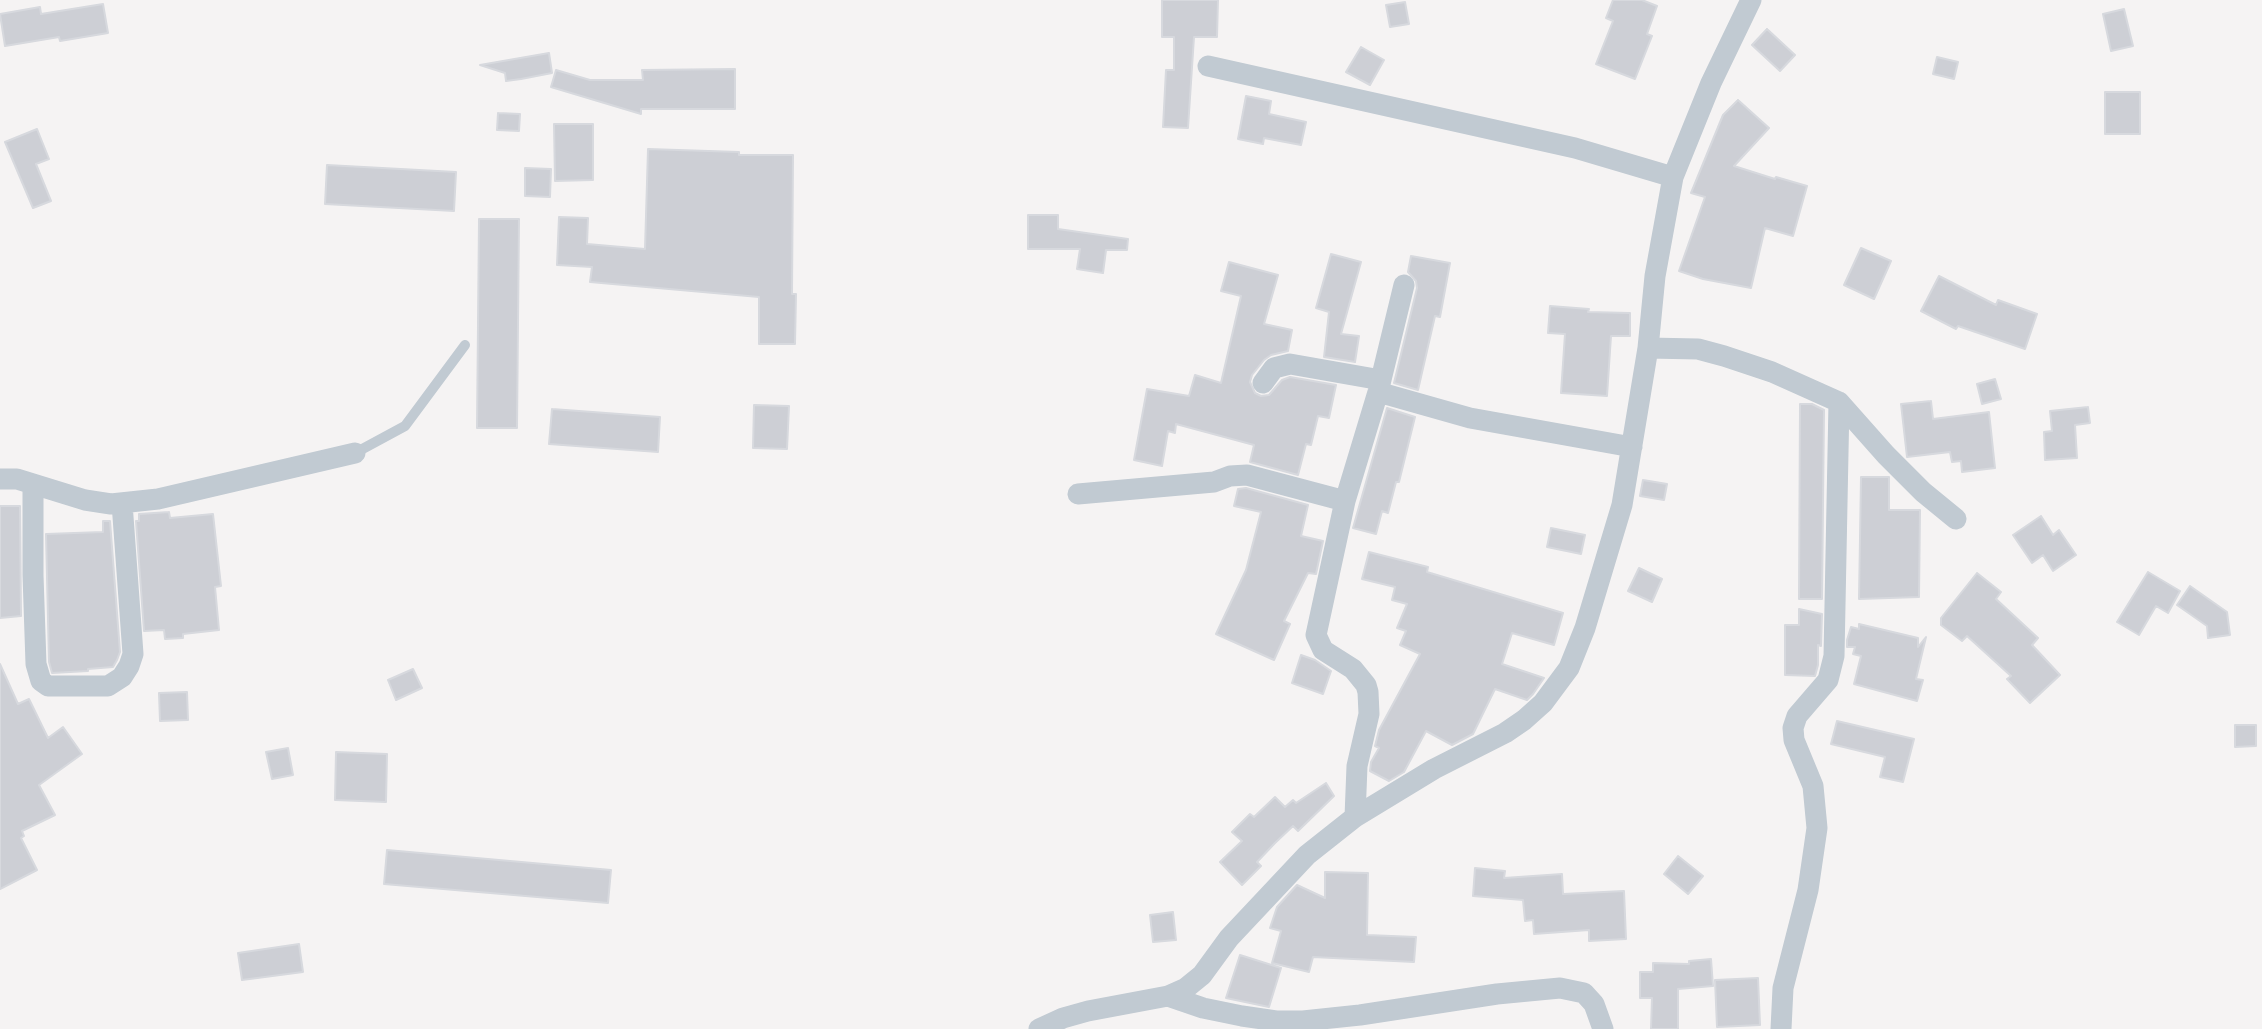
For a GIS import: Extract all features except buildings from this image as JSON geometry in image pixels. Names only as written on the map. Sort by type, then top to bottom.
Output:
[{"type":"street","points":[[1039,1029],[1088,1011],[1168,996],[1186,988],[1202,975],[1229,938],[1307,855],[1355,817],[1434,769],[1524,720],[1544,703],[1569,668],[1585,628],[1622,505],[1672,177],[1711,83],[1751,0]]},
{"type":"street","points":[[1208,66],[1575,148],[1672,177]]},
{"type":"street","points":[[1355,817],[1357,766],[1368,714],[1368,692],[1366,685],[1353,669],[1323,650],[1316,635],[1345,501],[1380,386],[1404,285]]},
{"type":"street","points":[[1648,348],[1698,349],[1711,352],[1772,372],[1839,402],[1914,483],[1956,519]]},
{"type":"street","points":[[1263,383],[1274,368],[1290,364],[1380,386],[1470,418],[1632,447]]},
{"type":"street","points":[[1781,1029],[1783,988],[1808,890],[1817,828],[1813,786],[1794,740],[1793,728],[1797,716],[1828,680],[1834,656],[1839,402]]},
{"type":"street","points":[[0,479],[18,479],[85,500],[111,504],[158,499],[355,453]]},
{"type":"street","points":[[1078,494],[1214,482],[1230,476],[1247,475],[1345,501]]},
{"type":"street","points":[[33,484],[36,664],[41,681],[48,686],[108,686],[122,677],[129,666],[133,654],[122,503]]},
{"type":"street","points":[[1168,996],[1203,1008],[1276,1021],[1360,1022],[1497,994],[1560,988],[1584,993],[1594,1004],[1603,1029]]},
{"type":"lane","points":[[355,453],[405,426],[465,345]]}]
